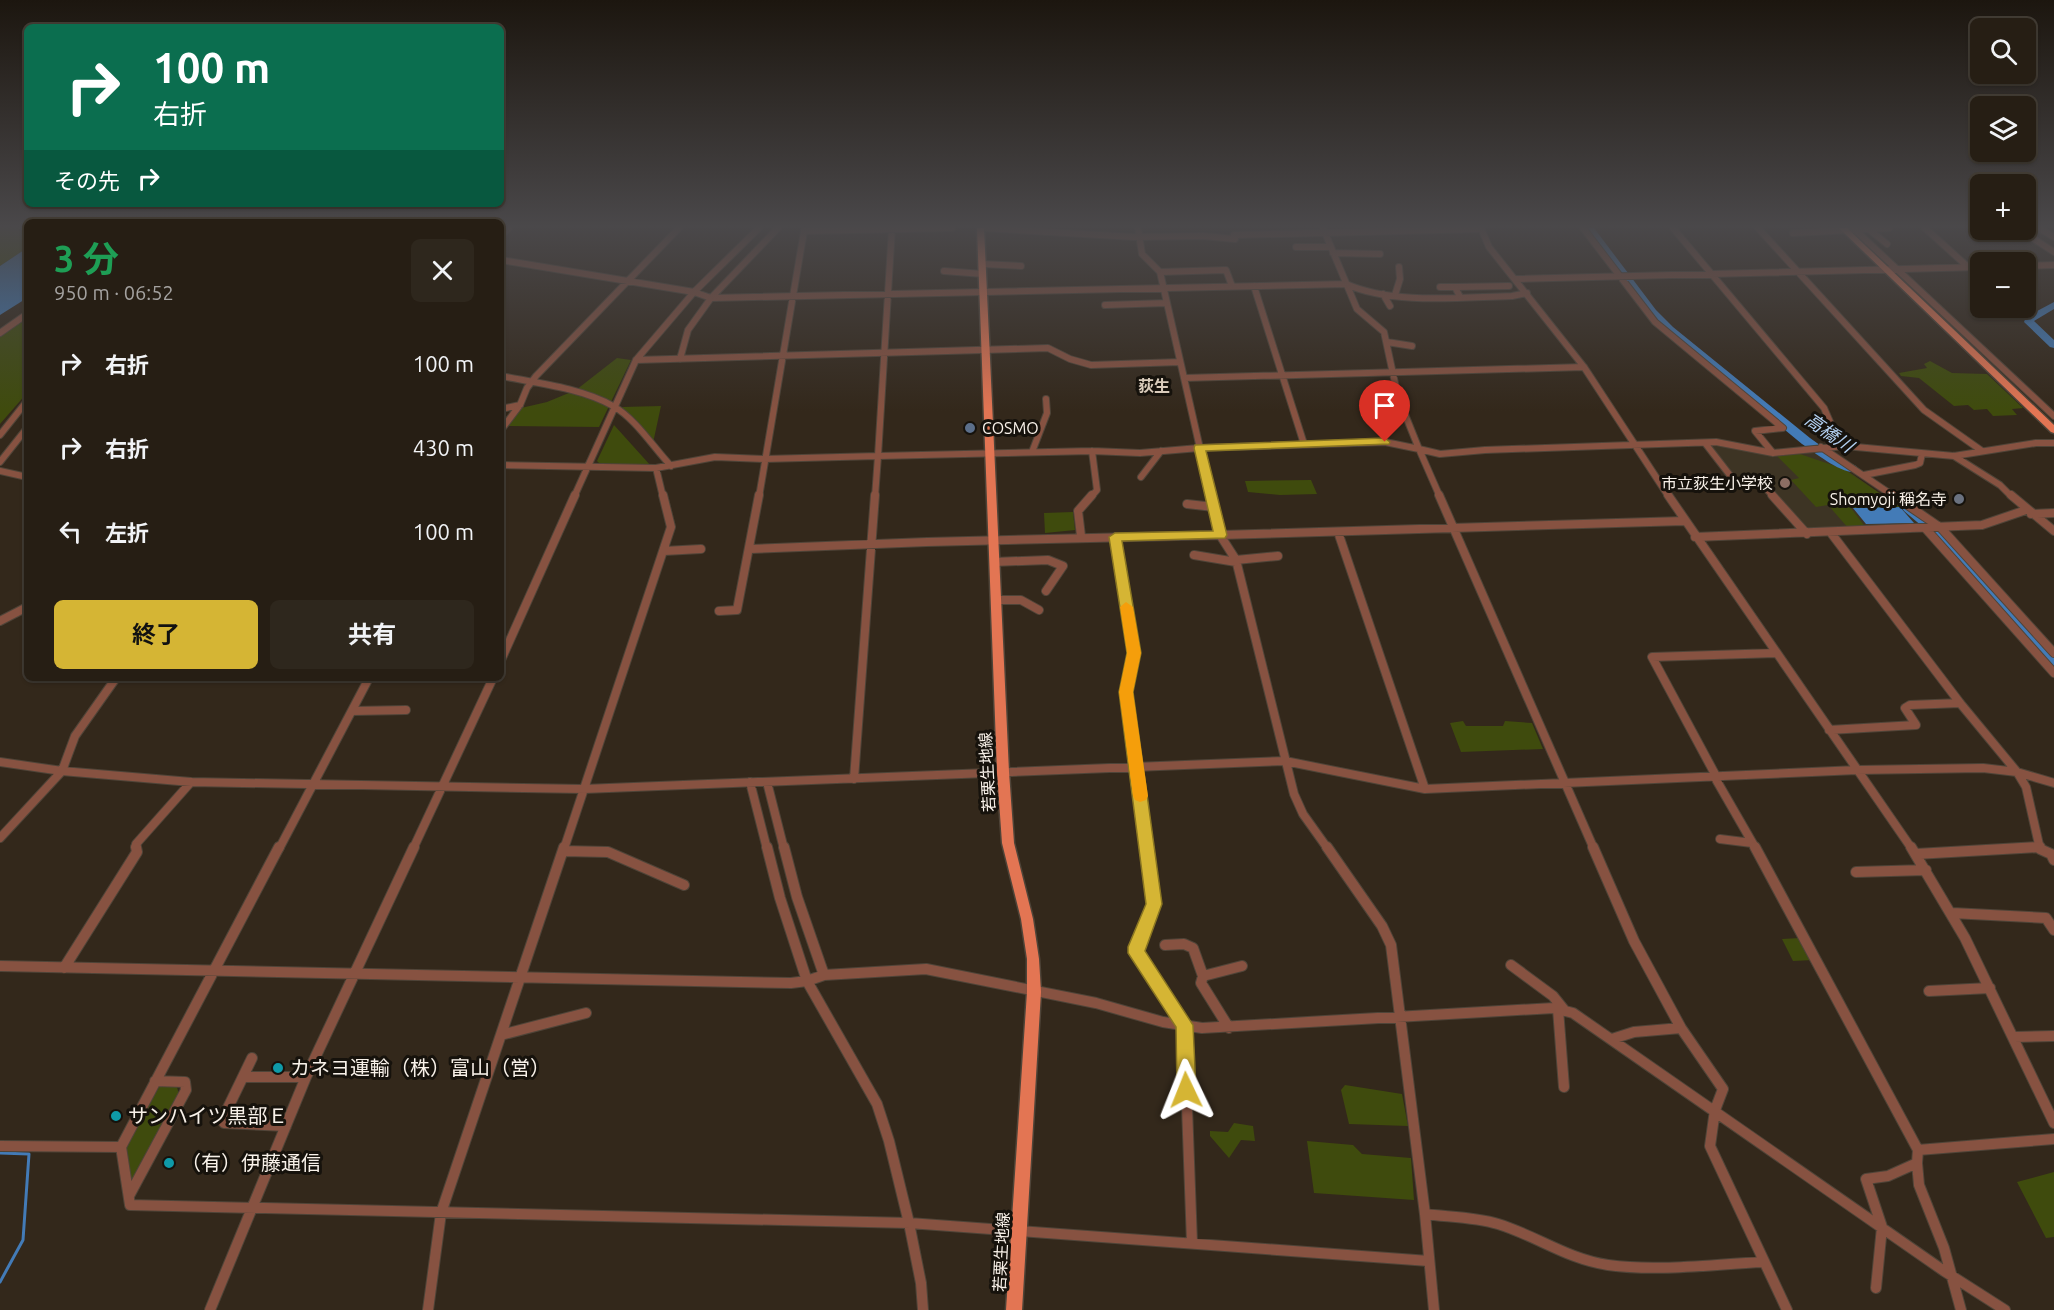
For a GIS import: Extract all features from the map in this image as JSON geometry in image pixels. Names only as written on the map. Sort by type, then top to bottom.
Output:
[{"type":"main road","points":[[1908,289],[2054,430]]},
{"type":"main road","name":"若栗生地線","points":[[984,292],[1003,772],[1008,843],[1032,949],[1034,992],[1014,1310]]},
{"type":"street","points":[[504,422],[520,405],[531,382],[621,289]]},
{"type":"street","points":[[677,289],[711,298],[1113,289]]},
{"type":"street","points":[[504,653],[613,406],[636,360],[697,289]]},
{"type":"street","points":[[680,359],[688,330],[719,289]]},
{"type":"street","points":[[719,611],[737,610],[750,549],[794,289]]},
{"type":"street","points":[[854,779],[878,456],[887,289]]},
{"type":"street","points":[[1164,289],[1220,535],[1236,561],[1294,794],[1304,814],[1382,926],[1391,945],[1425,1214],[1434,1310]]},
{"type":"street","points":[[1255,289],[1304,444]]},
{"type":"street","points":[[1348,289],[1361,315],[1380,326],[1387,342],[1398,397],[1419,449],[1634,941],[1682,1029],[1723,1089],[1715,1110],[1710,1146],[1787,1310]]},
{"type":"street","points":[[1365,289],[1411,298],[1502,296],[1527,293]]},
{"type":"street","points":[[1395,296],[1397,289]]},
{"type":"street","points":[[1456,289],[1460,297]]},
{"type":"street","points":[[1499,289],[1502,296]]},
{"type":"street","points":[[1524,289],[1584,367],[1684,521],[1916,854],[1952,913],[2054,1123]]},
{"type":"street","points":[[1629,289],[1655,322],[1783,428],[1755,431],[1773,453]]},
{"type":"street","points":[[1723,289],[1824,408],[1834,431],[1845,446]]},
{"type":"street","points":[[1813,289],[1924,410],[1941,426],[1957,433],[1982,452]]},
{"type":"street","points":[[1919,289],[2054,416]]},
{"type":"street","points":[[1383,294],[1389,306]]},
{"type":"street","points":[[1105,305],[1167,303]]},
{"type":"street","points":[[0,333],[24,316]]},
{"type":"street","points":[[1387,342],[1412,346]]},
{"type":"street","points":[[636,360],[1048,348],[1070,359],[1091,365],[1180,362]]},
{"type":"street","points":[[1184,378],[1584,367]]},
{"type":"street","points":[[504,377],[531,382],[613,406],[671,466]]},
{"type":"street","points":[[1032,452],[1047,414],[1046,399]]},
{"type":"street","points":[[0,435],[24,405]]},
{"type":"street","points":[[504,408],[520,405]]},
{"type":"street","points":[[0,462],[24,432]]},
{"type":"street","points":[[504,465],[656,468],[715,458],[1161,451],[1385,442],[1440,454],[1485,450],[1705,443],[1730,444],[1773,453],[1845,446],[1954,456],[2036,443],[2054,443]]},
{"type":"street","points":[[1705,443],[1736,483],[1761,483],[1807,534]]},
{"type":"street","points":[[1821,447],[1941,528],[2054,653]]},
{"type":"street","points":[[1081,536],[1078,511],[1097,490],[1092,451]]},
{"type":"street","points":[[1142,477],[1161,451]]},
{"type":"street","points":[[1864,475],[1915,465],[1920,463],[1922,454]]},
{"type":"street","points":[[1954,456],[2000,485],[2028,512],[2054,531]]},
{"type":"street","points":[[428,1310],[441,1212],[671,526],[656,468]]},
{"type":"street","points":[[0,471],[24,476]]},
{"type":"street","points":[[1187,504],[1214,507]]},
{"type":"street","points":[[1695,537],[1941,528],[1983,525],[2028,512],[2054,513]]},
{"type":"street","points":[[750,549],[872,543],[1045,540],[1081,536],[1220,535],[1684,521]]},
{"type":"street","points":[[1926,529],[2054,673]]},
{"type":"street","points":[[1338,532],[1425,789]]},
{"type":"street","points":[[1831,533],[1960,703],[2017,772],[2026,787],[2040,849]]},
{"type":"street","points":[[1115,537],[1134,653],[1126,692],[1154,904],[1136,947],[1137,953],[1184,1025],[1192,1243]]},
{"type":"street","points":[[664,551],[701,549]]},
{"type":"street","points":[[1194,555],[1236,561],[1278,556]]},
{"type":"street","points":[[994,561],[1047,560],[1063,566],[1046,591]]},
{"type":"street","points":[[996,600],[1020,600],[1039,610]]},
{"type":"street","points":[[0,621],[24,609]]},
{"type":"street","points":[[1776,653],[1652,657],[1918,1150],[1918,1185],[1944,1248],[1961,1310]]},
{"type":"street","points":[[0,838],[62,771],[75,736],[114,681]]},
{"type":"street","points":[[367,681],[121,1147],[130,1205],[909,1223],[1429,1261]]},
{"type":"street","points":[[210,1310],[306,1077],[444,787],[492,681]]},
{"type":"street","points":[[1829,730],[1916,724],[1905,708],[1911,705],[1960,703]]},
{"type":"street","points":[[352,711],[406,710]]},
{"type":"street","points":[[0,762],[62,771],[191,782],[584,789],[1285,761],[1425,789],[1857,770],[1983,768],[2017,772],[2054,783]]},
{"type":"street","points":[[63,968],[137,852],[136,844],[191,782]]},
{"type":"street","points":[[750,782],[780,897],[807,981],[877,1104],[889,1141],[909,1223],[921,1283],[923,1310]]},
{"type":"street","points":[[767,782],[797,897],[824,975]]},
{"type":"street","points":[[1720,839],[1752,843]]},
{"type":"street","points":[[1916,854],[2040,849],[2051,854],[2054,860]]},
{"type":"street","points":[[563,851],[608,852],[684,885]]},
{"type":"street","points":[[1856,872],[1926,870]]},
{"type":"street","points":[[1952,913],[1977,912],[2019,918],[2046,918],[2054,930]]},
{"type":"street","points":[[1165,945],[1186,943],[1194,948],[1203,976],[1201,983],[1229,1028]]},
{"type":"street","points":[[1511,965],[1553,996],[1561,1010],[1564,1087]]},
{"type":"street","points":[[0,966],[791,983],[807,981],[824,975],[926,969],[1096,1003],[1163,1022],[1229,1028],[1399,1016],[1561,1010],[1573,1013],[1612,1039],[1953,1277],[2005,1310]]},
{"type":"street","points":[[1203,976],[1242,966]]},
{"type":"street","points":[[1929,991],[1990,988]]},
{"type":"street","points":[[501,1035],[586,1013]]},
{"type":"street","points":[[1612,1039],[1634,1032],[1682,1029]]},
{"type":"street","points":[[2014,1037],[2054,1036]]},
{"type":"street","points":[[252,1058],[222,1120],[224,1123],[286,1126]]},
{"type":"street","points":[[243,1077],[306,1077]]},
{"type":"street","points":[[129,1196],[186,1090],[185,1082],[155,1081]]},
{"type":"street","points":[[1918,1150],[2054,1139]]},
{"type":"street","points":[[0,1146],[121,1147]]},
{"type":"street","points":[[1876,1288],[1882,1227],[1866,1179],[1888,1176],[1917,1163]]},
{"type":"street","points":[[1425,1214],[1495,1223],[1529,1234],[1564,1254],[1608,1265],[1651,1267],[1764,1262]]},
{"type":"shaded area","points":[[1711,446],[1730,447],[1771,455],[1815,451],[1843,467],[1926,527],[1808,531],[1763,481],[1740,481]]},
{"type":"green space","points":[[24,318],[24,396],[0,424],[0,336]]},
{"type":"green space","points":[[617,358],[631,360],[599,427],[507,426],[521,408],[547,402],[576,390]]},
{"type":"green space","points":[[1930,361],[1952,373],[1987,374],[2023,408],[2012,409],[2017,415],[1993,416],[1987,409],[1974,410],[1968,405],[1954,406],[1919,378],[1901,376],[1899,373],[1927,368],[1924,364]]},
{"type":"green space","points":[[661,406],[653,443],[622,407]]},
{"type":"green space","points":[[614,425],[651,466],[601,465],[597,461]]},
{"type":"green space","points":[[1800,454],[1844,469],[1900,507],[1851,508],[1867,529],[1849,529],[1828,505],[1816,507],[1791,480],[1799,478],[1777,456]]},
{"type":"green space","points":[[1311,480],[1317,494],[1280,495],[1248,492],[1245,481]]},
{"type":"green space","points":[[1073,512],[1075,530],[1045,533],[1044,513]]},
{"type":"green space","points":[[1463,721],[1466,726],[1503,726],[1505,721],[1532,723],[1543,749],[1461,752],[1450,723]]},
{"type":"green space","points":[[1800,938],[1813,960],[1793,961],[1782,939]]},
{"type":"green space","points":[[1345,1085],[1402,1094],[1408,1126],[1349,1124],[1341,1090]]},
{"type":"green space","points":[[159,1087],[177,1087],[179,1095],[135,1179],[130,1179],[125,1148]]},
{"type":"green space","points":[[1234,1123],[1253,1126],[1255,1141],[1241,1140],[1229,1158],[1210,1136],[1210,1131],[1228,1132]]},
{"type":"green space","points":[[1307,1141],[1353,1145],[1362,1154],[1411,1158],[1414,1200],[1314,1193]]},
{"type":"green space","points":[[2054,1172],[2054,1237],[2046,1238],[2017,1182]]},
{"type":"water","points":[[0,289],[24,289],[24,300],[0,315]]},
{"type":"water","points":[[1900,507],[1914,523],[1866,524],[1853,508]]},
{"type":"waterway","name":"高橋川","points":[[1635,289],[1652,312],[1669,329],[1806,441],[1827,456],[1852,469]]},
{"type":"waterway","points":[[2054,305],[2030,319],[2029,322],[2054,345]]},
{"type":"waterway","name":"高橋川","points":[[1908,508],[1940,535],[2054,663]]},
{"type":"waterway","points":[[0,1153],[29,1154],[23,1240],[0,1282]]},
{"type":"slow traffic","points":[[1126,607],[1134,653],[1126,692],[1140,796]]},
{"type":"place","name":"COSMO","points":[[970,428]]},
{"type":"place","name":"市立荻生小学校","points":[[1785,483]]},
{"type":"place","name":"Shomyoji 稱名寺","points":[[1959,499]]},
{"type":"place","name":"カネヨ運輸（株）富山（営）","points":[[278,1068]]},
{"type":"place","name":"サンハイツ黒部Ｅ","points":[[116,1116]]},
{"type":"place","name":"（有）伊藤通信","points":[[169,1163]]},
{"type":"district","name":"荻生","points":[[1154,386]]},
{"type":"route","points":[[1186,1090],[1184,1025],[1137,953],[1136,947],[1154,904],[1126,692],[1134,653],[1115,537],[1220,535],[1199,448],[1385,442]]}]
